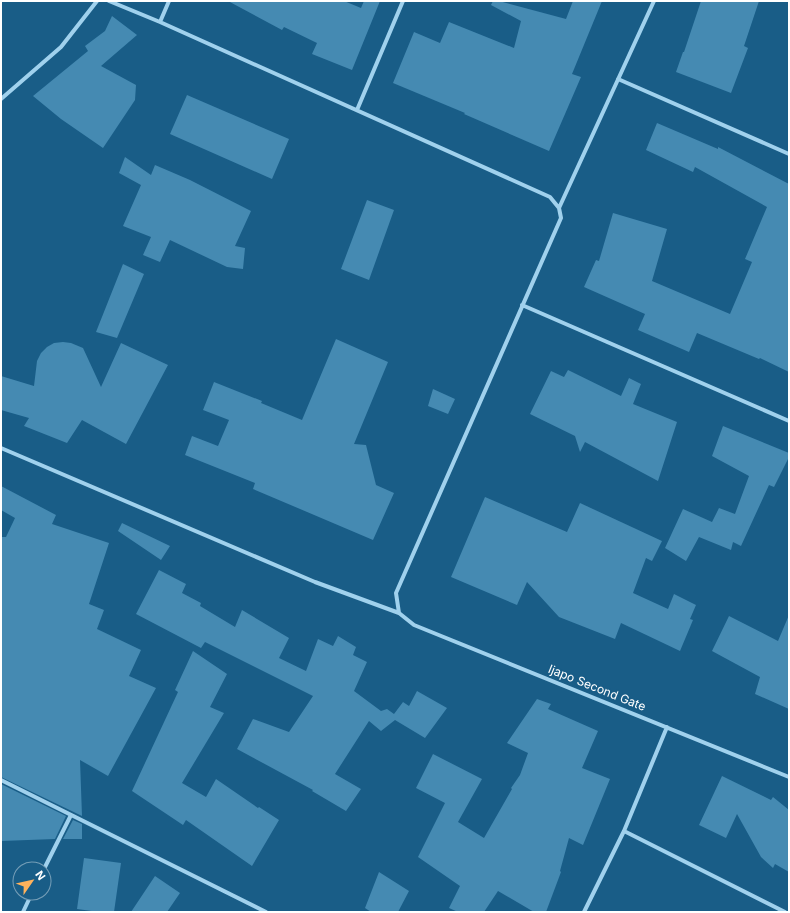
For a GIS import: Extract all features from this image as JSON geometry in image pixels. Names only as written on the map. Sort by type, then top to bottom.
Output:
[{"type":"street","points":[[1,99],[61,47],[97,1]]},
{"type":"street","points":[[109,1],[160,22],[550,197],[559,208],[561,218],[396,593],[399,613]]},
{"type":"street","points":[[160,22],[169,1]]},
{"type":"street","points":[[357,110],[403,1]]},
{"type":"street","points":[[559,208],[654,1]]},
{"type":"street","points":[[618,79],[789,154]]},
{"type":"street","points":[[522,305],[789,422]]},
{"type":"street","name":"Ijapo Second Gate","points":[[1,448],[315,582],[399,613],[414,625],[789,777]]},
{"type":"street","points":[[584,912],[624,831],[667,727]]},
{"type":"street","points":[[1,780],[266,912]]},
{"type":"street","points":[[48,861],[71,815]]},
{"type":"street","points":[[624,831],[785,912]]},
{"type":"street","points":[[23,912],[28,901]]},
{"type":"building","points":[[228,1],[344,1],[361,8],[364,1],[380,1],[352,70],[312,54],[317,43],[284,27],[282,30]]},
{"type":"building","points":[[493,1],[499,1],[566,19],[573,1],[602,1],[572,74],[581,77],[549,151],[464,114],[465,113],[393,83],[414,32],[440,43],[449,22],[514,48],[521,21],[491,5]]},
{"type":"building","points":[[701,1],[759,1],[744,46],[748,48],[731,93],[676,72]]},
{"type":"building","points":[[112,16],[137,35],[101,66],[136,85],[135,100],[103,148],[61,119],[33,96],[88,51],[85,46],[105,31]]},
{"type":"building","points":[[187,95],[289,139],[272,179],[170,134]]},
{"type":"building","points":[[657,123],[718,149],[718,147],[789,184],[789,372],[760,358],[759,359],[697,333],[689,352],[638,330],[645,314],[584,287],[596,260],[599,261],[613,213],[667,229],[652,281],[730,314],[752,262],[745,259],[767,207],[695,167],[693,172],[646,150]]},
{"type":"building","points":[[125,157],[151,175],[155,165],[190,180],[251,211],[235,246],[245,248],[243,269],[227,267],[170,240],[160,262],[143,255],[151,237],[123,226],[141,185],[119,173]]},
{"type":"building","points":[[367,200],[394,210],[369,280],[341,269]]},
{"type":"building","points":[[123,264],[144,274],[117,338],[96,332]]},
{"type":"building","points":[[336,339],[388,362],[354,444],[366,445],[376,485],[394,493],[373,540],[253,489],[255,483],[185,455],[192,436],[218,446],[229,420],[203,410],[214,382],[262,401],[261,403],[302,420]]},
{"type":"building","points":[[54,343],[71,343],[83,348],[101,387],[121,343],[168,365],[126,444],[82,420],[67,443],[24,426],[29,418],[1,410],[1,376],[34,386],[37,361],[41,353]]},
{"type":"building","points":[[568,370],[621,396],[629,378],[641,384],[633,404],[677,422],[658,481],[585,442],[580,452],[575,436],[530,414],[551,371],[564,377]]},
{"type":"building","points":[[433,389],[455,399],[448,414],[428,406]]},
{"type":"building","points":[[723,426],[789,453],[789,457],[774,487],[769,485],[741,546],[733,542],[731,550],[699,537],[686,561],[665,548],[683,509],[712,522],[719,508],[735,514],[749,476],[712,456]]},
{"type":"building","points":[[1,486],[56,515],[52,524],[109,543],[89,604],[104,610],[97,629],[141,650],[129,676],[156,688],[108,776],[80,760],[82,816],[1,777],[1,537],[6,537],[15,518],[1,510]]},
{"type":"building","points":[[485,497],[567,532],[580,503],[662,541],[652,561],[646,558],[633,593],[668,609],[674,594],[696,605],[690,619],[693,620],[680,651],[621,623],[615,639],[559,617],[527,582],[517,605],[451,577]]},
{"type":"building","points":[[122,523],[170,546],[161,560],[118,531]]},
{"type":"building","points":[[159,570],[186,584],[182,593],[201,603],[200,606],[235,627],[242,610],[289,638],[279,658],[306,671],[318,639],[333,646],[338,636],[356,647],[353,655],[367,662],[354,691],[381,711],[387,709],[394,714],[403,702],[409,706],[417,691],[447,708],[425,738],[395,720],[381,731],[369,721],[335,774],[361,789],[346,811],[312,791],[313,790],[237,749],[253,719],[289,732],[313,696],[205,642],[201,648],[136,614]]},
{"type":"building","points":[[789,615],[789,709],[755,694],[760,677],[712,651],[729,616],[778,641]]},
{"type":"building","points":[[193,651],[227,674],[210,707],[224,713],[182,783],[206,797],[216,779],[258,808],[259,807],[279,820],[252,866],[186,820],[183,825],[132,791],[178,692],[175,690]]},
{"type":"building","points":[[537,699],[551,704],[548,709],[598,731],[582,768],[610,779],[583,845],[569,838],[560,871],[561,872],[546,912],[534,912],[498,891],[484,912],[458,912],[449,908],[460,886],[418,857],[445,803],[416,788],[433,754],[482,779],[458,822],[484,838],[512,789],[511,788],[520,775],[528,753],[507,743]]},
{"type":"building","points":[[722,776],[771,800],[773,797],[789,810],[789,872],[775,864],[773,868],[761,857],[737,814],[726,838],[699,825]]},
{"type":"building","points":[[1,784],[66,816],[55,839],[1,841]]},
{"type":"building","points":[[73,820],[82,824],[82,839],[63,839]]},
{"type":"building","points":[[84,858],[121,863],[114,912],[99,912],[77,909]]},
{"type":"building","points":[[379,872],[409,891],[398,912],[371,912],[365,908]]},
{"type":"building","points":[[155,876],[180,893],[167,912],[131,912]]}]
